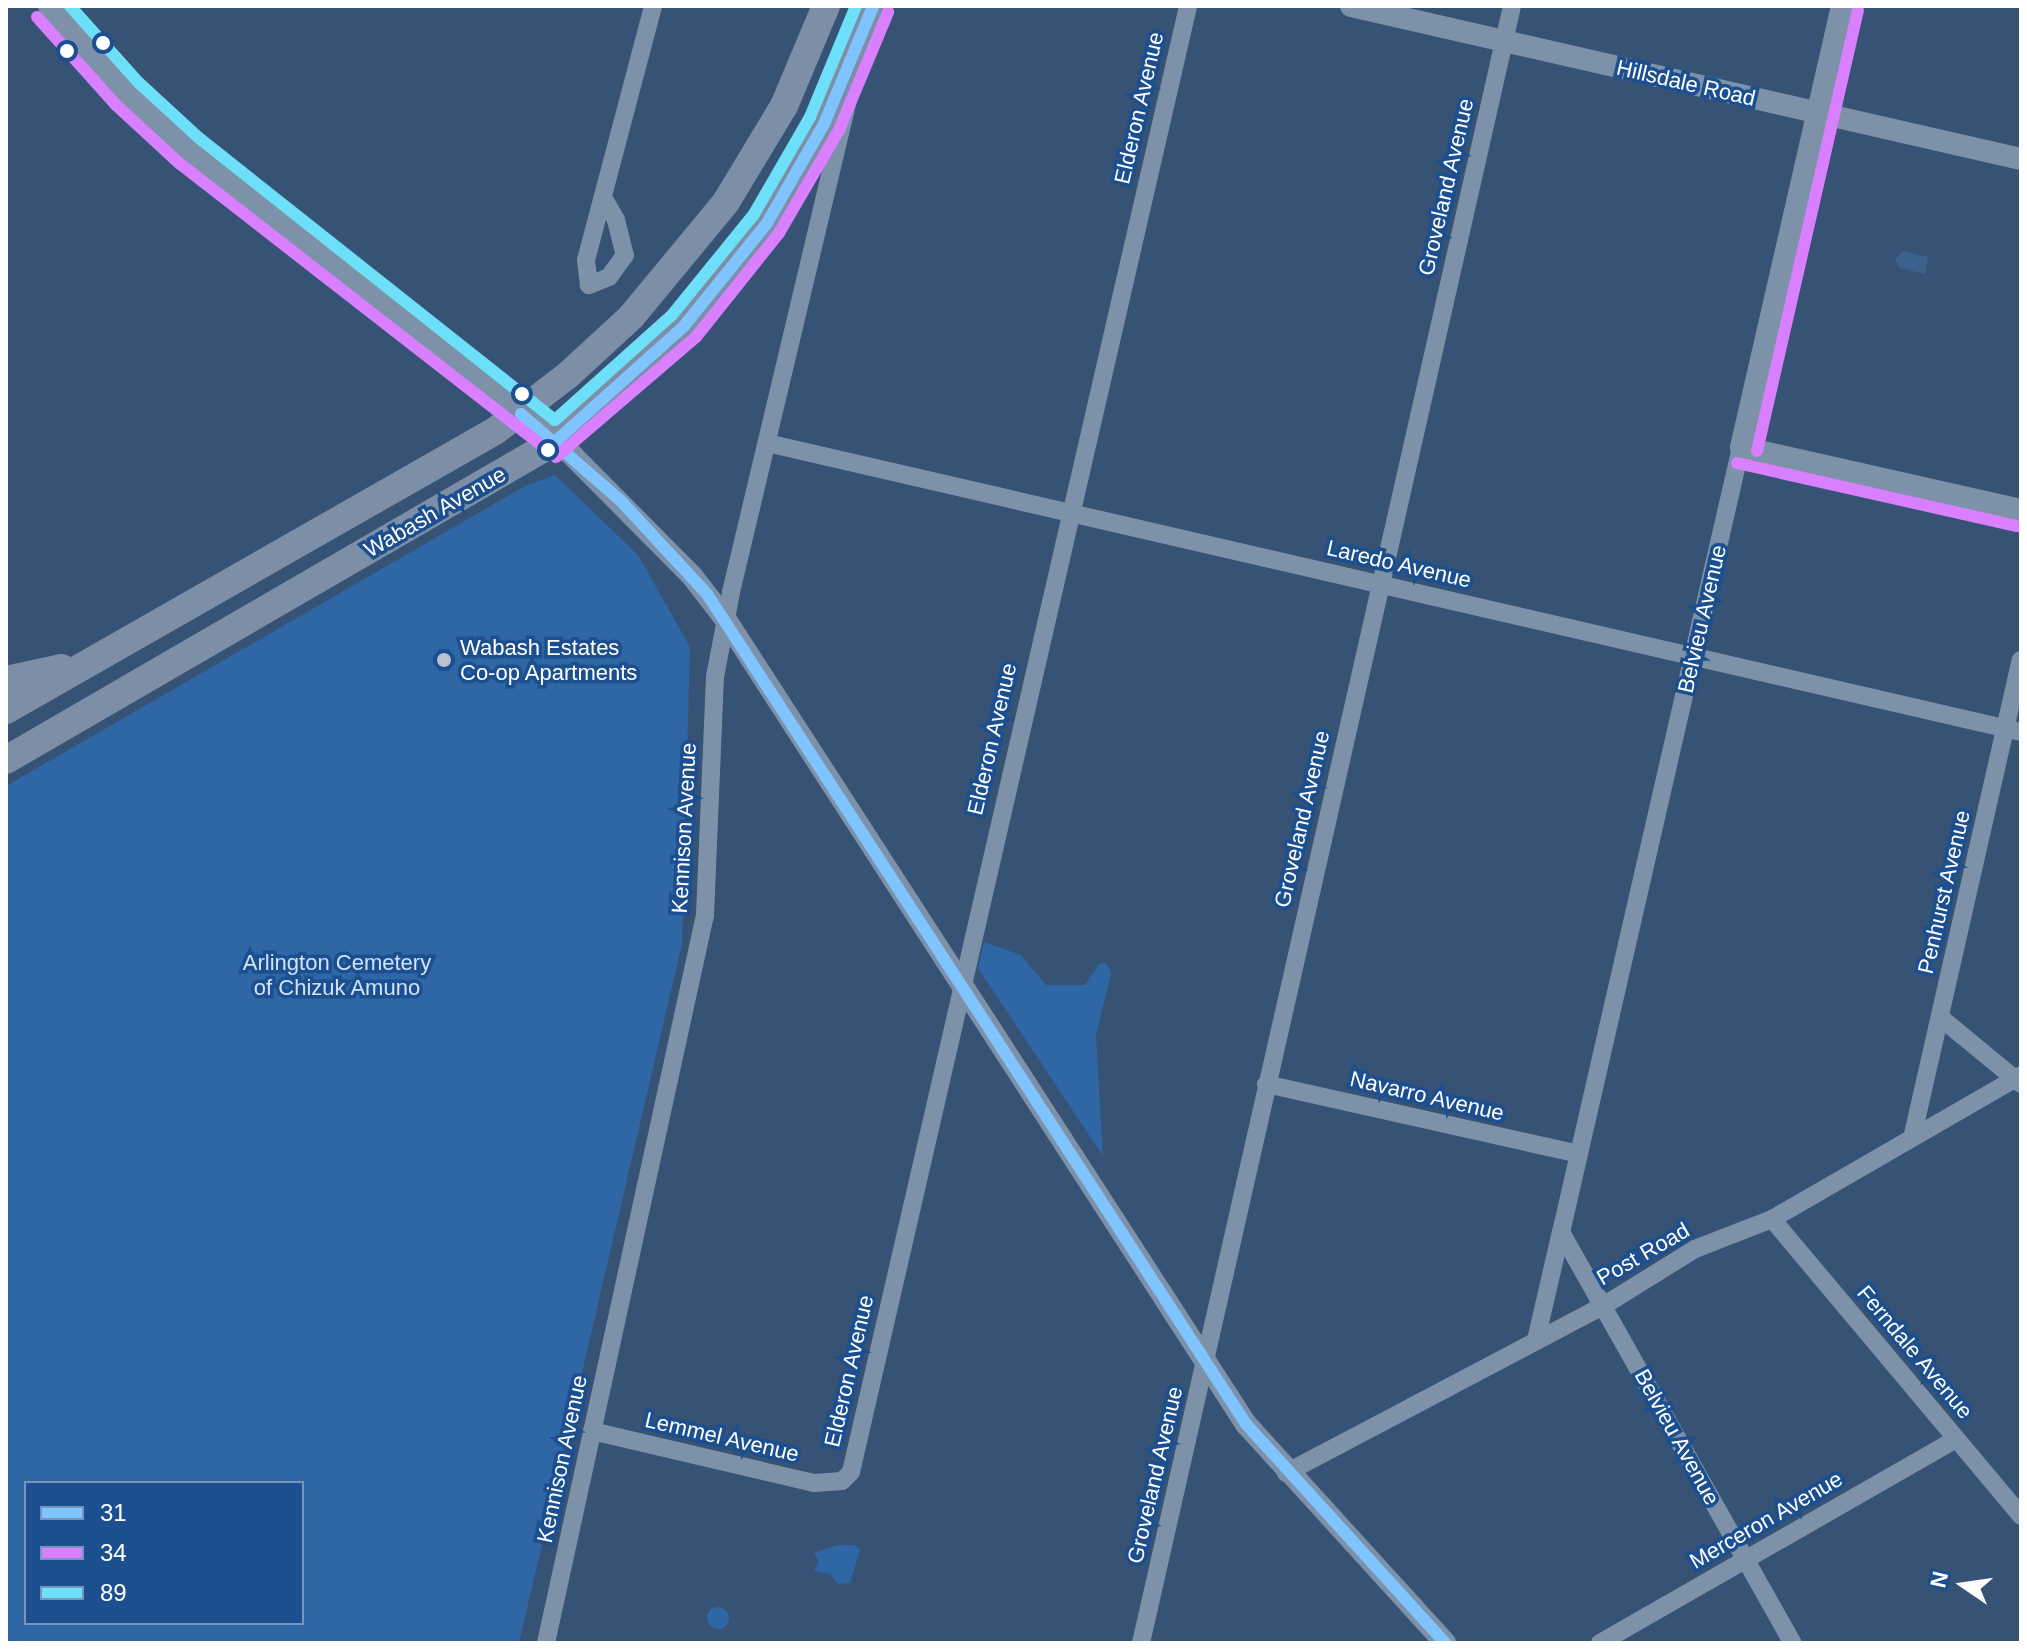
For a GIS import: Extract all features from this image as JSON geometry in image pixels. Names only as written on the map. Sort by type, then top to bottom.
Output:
[{"type":"main road","name":"Wabash Avenue","points":[[6,710],[521,414],[631,317],[689,251],[747,171],[784,106],[826,6]]},
{"type":"main road","name":"Wabash Avenue","points":[[6,760],[556,441],[684,326],[767,223],[824,124],[871,11]]},
{"type":"main road","points":[[6,680],[87,663]]},
{"type":"street","points":[[49,6],[127,93],[189,150],[556,441],[620,500],[726,620],[1204,1362],[1286,1473],[1445,1643]]},
{"type":"street","points":[[604,199],[653,6]]},
{"type":"street","name":"Elderon Avenue","points":[[842,1481],[855,1459],[960,981],[1188,6]]},
{"type":"street","name":"Hillsdale Road","points":[[1351,6],[2021,159]]},
{"type":"street","name":"Groveland Avenue","points":[[1141,1643],[1512,6]]},
{"type":"street","name":"Belvieu Avenue","points":[[1536,1340],[1842,6]]},
{"type":"street","name":"Kennison Avenue","points":[[546,1643],[705,915],[715,677],[726,620],[871,11]]},
{"type":"street","name":"Laredo Avenue","points":[[767,443],[2013,731]]},
{"type":"street","points":[[1741,447],[2021,510]]},
{"type":"street","name":"Penhurst Avenue","points":[[1913,1134],[2013,731],[2021,660]]},
{"type":"street","points":[[1941,1018],[2019,1079]]},
{"type":"street","name":"Post Road","points":[[1286,1473],[1603,1306],[1695,1249],[1772,1219],[1913,1134],[2019,1079]]},
{"type":"street","name":"Navarro Avenue","points":[[1266,1084],[1578,1154]]},
{"type":"street","name":"Ferndale Avenue","points":[[1772,1219],[2021,1516]]},
{"type":"street","name":"Belvieu Avenue","points":[[1561,1232],[1793,1643]]},
{"type":"street","name":"Lemmel Avenue","points":[[592,1431],[814,1483],[842,1481]]},
{"type":"street","name":"Merceron Avenue","points":[[1600,1643],[1956,1439]]},
{"type":"green space","name":"Arlington Cemetery of Chizuk Amuno","points":[[555,475],[638,555],[690,647],[682,944],[519,1643],[6,1643],[6,786],[525,486]]},
{"type":"green space","points":[[984,942],[1021,955],[1046,985],[1085,985],[1099,964],[1106,963],[1111,973],[1096,1036],[1103,1156],[978,968]]},
{"type":"green space","points":[[838,1545],[855,1545],[860,1550],[850,1583],[838,1584],[830,1574],[814,1571],[819,1561],[814,1553]]},
{"type":"green space","points":[[718,1607],[726,1610],[729,1618],[726,1626],[718,1629],[710,1626],[707,1618],[710,1610]]},
{"type":"shaded area","points":[[1903,251],[1928,257],[1925,274],[1900,268],[1895,260]]},
{"type":"transit line","name":"89","points":[[70,6],[138,82],[199,138],[555,420],[672,315],[754,214],[810,117],[856,6]]},
{"type":"transit line","name":"31","points":[[556,441],[684,326],[767,223],[824,124],[873,6]]},
{"type":"transit line","name":"34","points":[[1757,451],[1858,10]]},
{"type":"transit line","name":"34","points":[[37,17],[115,104],[179,163],[556,457],[696,337],[779,233],[839,130],[888,12]]},
{"type":"transit line","name":"31","points":[[521,414],[620,500],[707,594],[1246,1424],[1445,1643]]},
{"type":"transit line","name":"34","points":[[1737,463],[2017,526]]},
{"type":"place","name":"Wabash Estates Co-op Apartments","points":[[444,660]]}]
